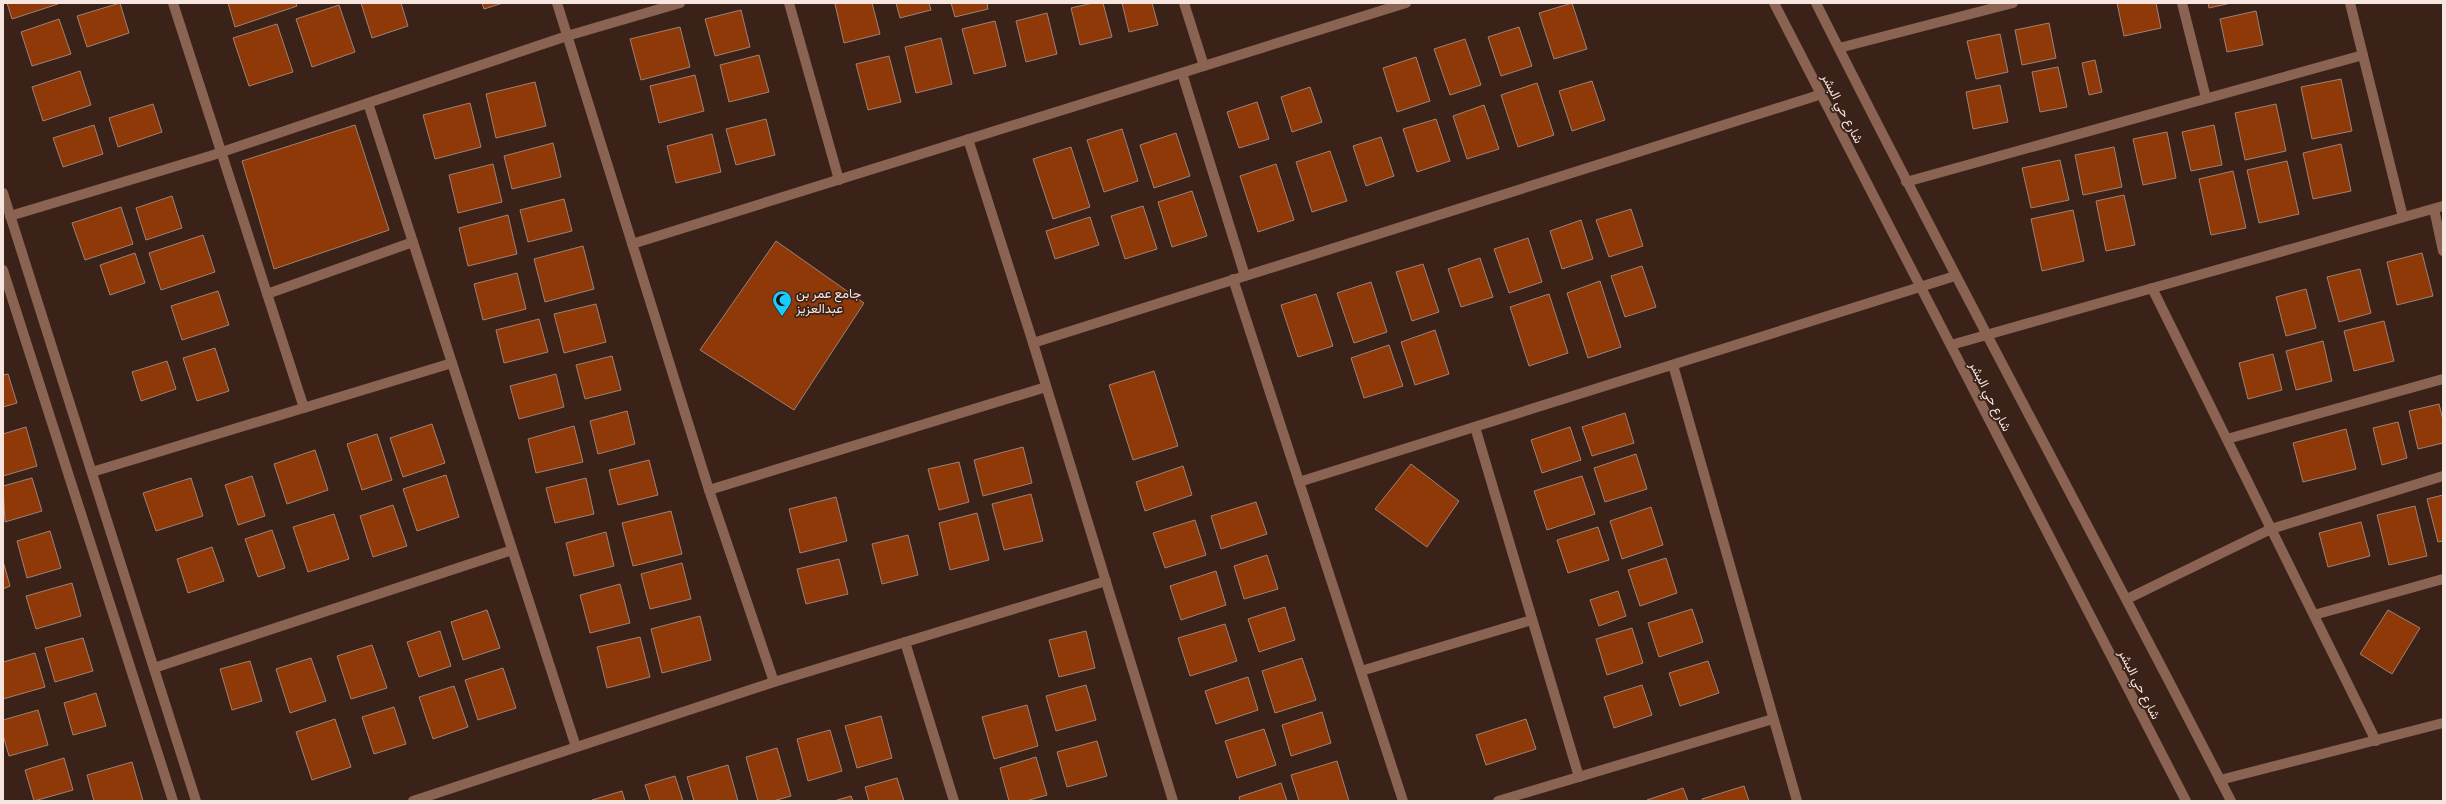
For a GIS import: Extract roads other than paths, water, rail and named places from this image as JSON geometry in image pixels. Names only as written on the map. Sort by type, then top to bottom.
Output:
[{"type":"street","points":[[173,3],[304,408]]},
{"type":"street","points":[[557,3],[709,490],[774,682]]},
{"type":"street","points":[[10,216],[220,152],[567,36],[680,3]]},
{"type":"street","points":[[789,3],[839,180]]},
{"type":"street","points":[[1184,3],[1204,66]]},
{"type":"street","points":[[632,244],[1406,3]]},
{"type":"street","name":"شارع حي البشر","points":[[1774,3],[2186,801]]},
{"type":"street","points":[[1816,3],[1985,335],[2127,599],[2231,801]]},
{"type":"street","points":[[1838,48],[2013,3]]},
{"type":"street","points":[[2182,3],[2206,98]]},
{"type":"street","points":[[2350,3],[2403,217]]},
{"type":"street","points":[[1906,182],[2363,55]]},
{"type":"street","points":[[1182,72],[1245,276]]},
{"type":"street","points":[[1033,343],[1822,94]]},
{"type":"street","points":[[368,103],[576,747]]},
{"type":"street","points":[[968,140],[1033,343],[1173,801]]},
{"type":"street","points":[[3,193],[196,801]]},
{"type":"street","points":[[1951,345],[2439,207],[2443,251]]},
{"type":"street","points":[[267,294],[412,242]]},
{"type":"street","points":[[3,270],[173,801]]},
{"type":"street","points":[[1299,482],[1955,276]]},
{"type":"street","points":[[1233,279],[1403,801]]},
{"type":"street","points":[[2152,288],[2376,740]]},
{"type":"street","points":[[92,472],[452,363]]},
{"type":"street","points":[[1673,365],[1773,720],[1798,801]]},
{"type":"street","points":[[2227,439],[2443,379]]},
{"type":"street","points":[[709,490],[1046,387]]},
{"type":"street","points":[[1475,427],[1579,777]]},
{"type":"street","points":[[2127,599],[2272,529],[2443,476]]},
{"type":"street","points":[[154,668],[512,550]]},
{"type":"street","points":[[2314,615],[2443,579]]},
{"type":"street","points":[[417,800],[774,682],[1106,581]]},
{"type":"street","points":[[1361,670],[1532,620]]},
{"type":"street","points":[[905,642],[954,801]]},
{"type":"street","points":[[1498,801],[1773,720]]},
{"type":"street","points":[[2220,780],[2443,723]]},
{"type":"place","name":"جامع عمر بن عبدالعزيز","points":[[782,317]]}]
